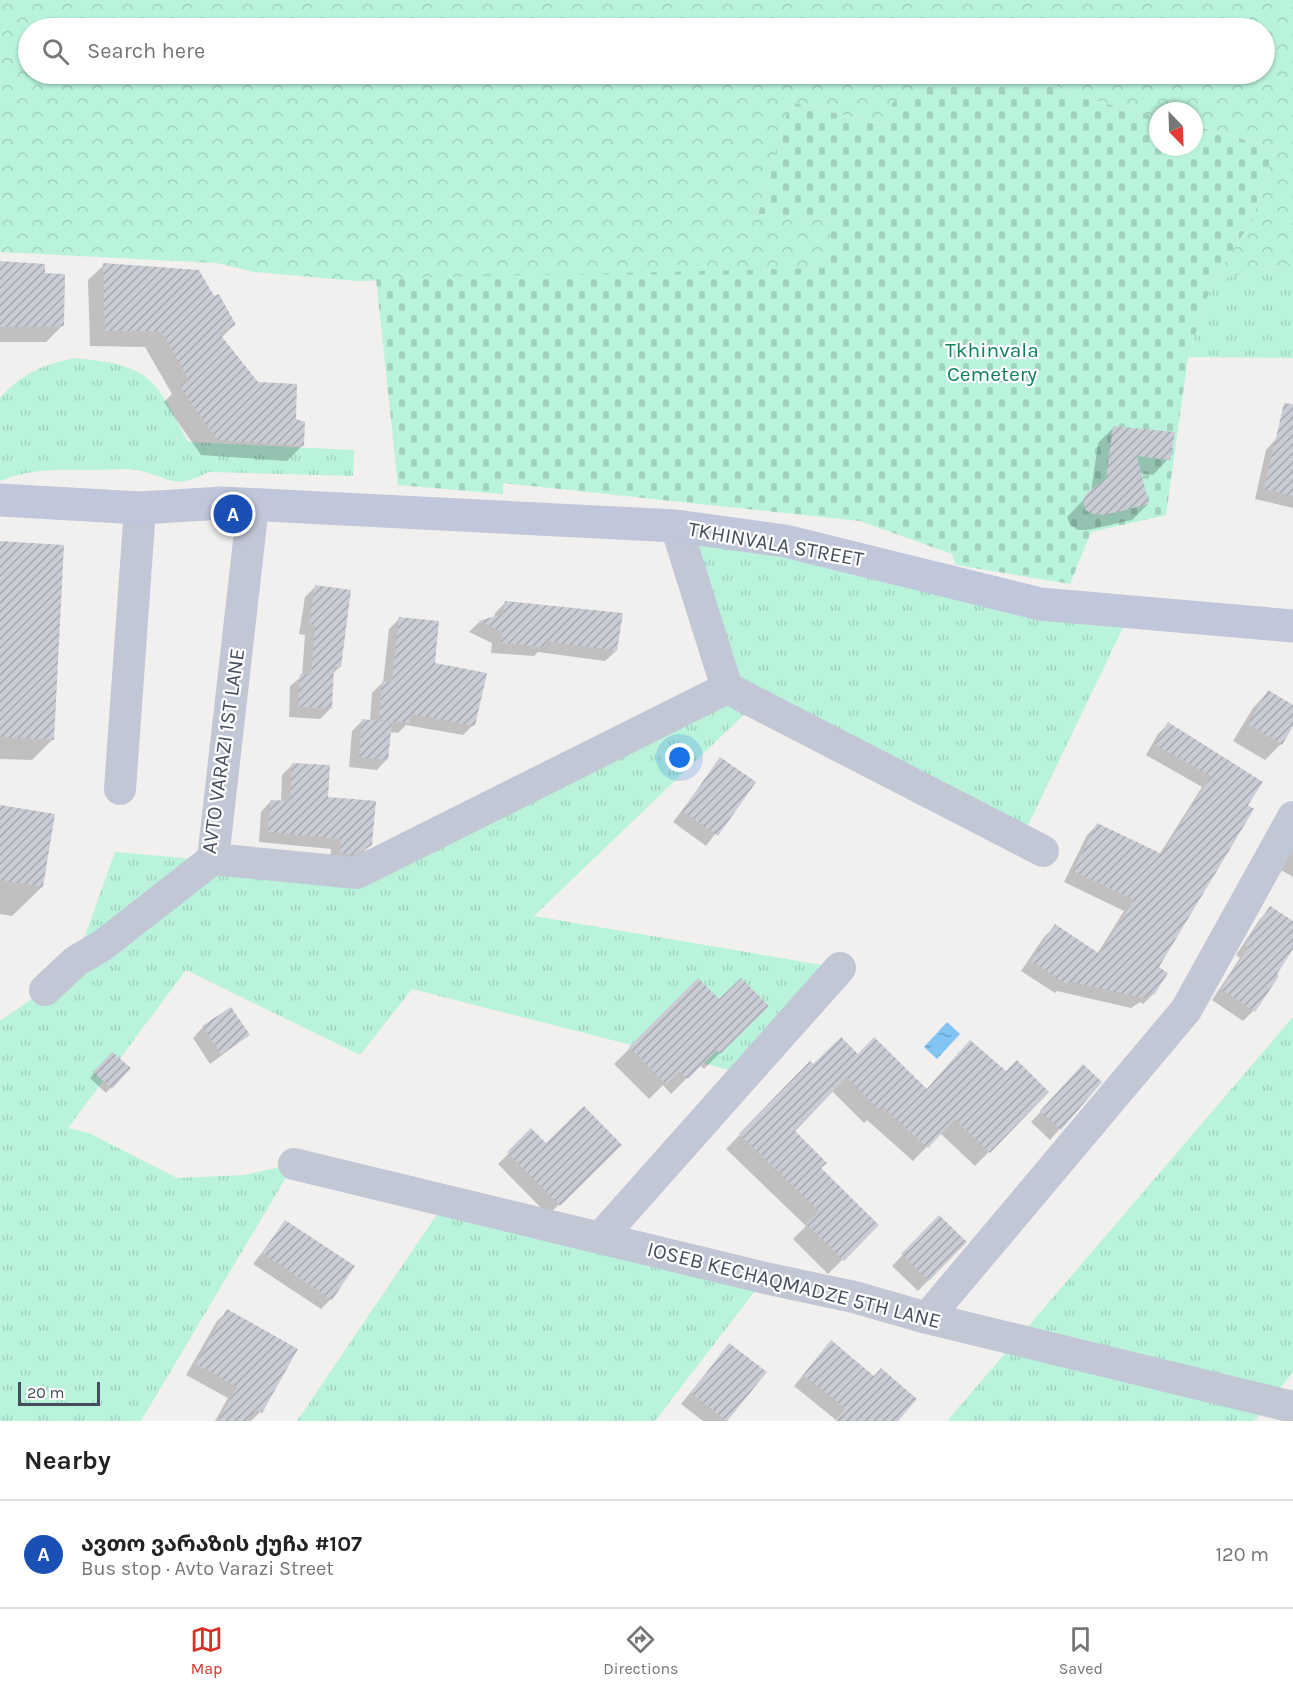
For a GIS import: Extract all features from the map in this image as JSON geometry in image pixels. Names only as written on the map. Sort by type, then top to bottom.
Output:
[{"type":"street","name":"TKHINVALA STREET","points":[[0,500],[140,508],[223,503],[676,526],[785,541],[1041,604],[1293,626]]},
{"type":"street","name":"AVTO VARAZI 1ST LANE","points":[[45,990],[76,961],[103,945],[213,859],[253,506]]},
{"type":"street","points":[[120,789],[140,508]]},
{"type":"street","points":[[676,526],[727,688],[1043,851]]},
{"type":"street","points":[[213,859],[357,873],[727,688]]},
{"type":"street","points":[[927,1318],[1186,1010],[1293,817]]},
{"type":"street","points":[[600,1238],[840,968]]},
{"type":"street","name":"IOSEB KECHAQMADZE 5TH LANE","points":[[294,1164],[854,1297],[927,1318],[1293,1407]]},
{"type":"green space","points":[[0,0],[1293,0],[1293,263],[1213,280],[1252,221],[1275,148],[1203,128],[1203,102],[1149,102],[1149,115],[1072,95],[1054,84],[1275,84],[1275,18],[18,18],[18,84],[933,84],[892,103],[889,126],[790,102],[758,214],[835,220],[823,268],[357,281],[255,272],[216,263],[0,252]]},
{"type":"green space","name":"Tkhinvala Cemetery","points":[[930,84],[1054,84],[1072,95],[1149,115],[1149,156],[1203,156],[1203,128],[1275,148],[1252,221],[1213,280],[1188,357],[1166,515],[1091,532],[1070,584],[956,565],[952,554],[860,521],[503,483],[503,494],[398,485],[376,279],[823,268],[834,220],[758,214],[790,102],[888,126],[892,103]]},
{"type":"green space","points":[[1293,263],[1293,358],[1188,357],[1213,280]]},
{"type":"green space","points":[[75,358],[120,365],[147,378],[167,402],[188,442],[354,450],[353,476],[209,472],[178,482],[131,469],[37,471],[0,481],[0,398],[16,382],[34,371],[53,363]]},
{"type":"green space","points":[[676,526],[1130,613],[1021,840],[756,703],[534,916],[840,968],[745,1074],[412,989],[360,1055],[186,970],[68,1128],[89,1133],[177,1178],[244,1175],[294,1164],[141,1421],[0,1421],[0,1021],[55,983],[76,961],[115,852],[357,873],[726,688]]},
{"type":"green space","points":[[1293,1017],[1293,1372],[1254,1421],[947,1421]]},
{"type":"green space","points":[[446,1201],[765,1278],[655,1421],[297,1421]]},
{"type":"water","points":[[947,1022],[960,1034],[937,1059],[924,1047]]},
{"type":"building","points":[[0,261],[45,264],[45,273],[65,274],[64,326],[0,327]]},
{"type":"building","points":[[103,263],[199,270],[214,296],[219,294],[236,325],[219,333],[258,382],[297,384],[296,419],[305,422],[304,446],[217,440],[179,385],[189,380],[161,331],[105,331]]},
{"type":"building","points":[[1284,403],[1293,404],[1293,496],[1264,489]]},
{"type":"building","points":[[1113,426],[1175,432],[1170,460],[1137,456],[1149,504],[1105,515],[1094,514],[1085,510],[1083,500],[1087,493],[1106,479]]},
{"type":"building","points":[[0,541],[64,545],[54,740],[0,737]]},
{"type":"building","points":[[315,585],[351,590],[341,667],[334,667],[332,709],[298,707],[300,674],[311,675],[315,625],[309,624]]},
{"type":"building","points":[[505,601],[623,613],[617,651],[546,641],[545,647],[501,643],[502,632],[478,621],[503,614]]},
{"type":"building","points":[[399,617],[439,621],[435,663],[487,673],[475,726],[411,714],[410,723],[379,720],[382,681],[392,682]]},
{"type":"building","points":[[1268,690],[1293,705],[1293,726],[1282,745],[1248,724]]},
{"type":"building","points":[[362,719],[392,722],[388,760],[359,757]]},
{"type":"building","points":[[1168,722],[1263,782],[1248,805],[1254,809],[1159,967],[1168,973],[1154,995],[1151,993],[1143,998],[1068,981],[1066,984],[1031,961],[1055,924],[1100,954],[1134,900],[1073,871],[1097,823],[1162,854],[1211,776],[1155,745]]},
{"type":"building","points":[[720,757],[756,782],[718,836],[682,811]]},
{"type":"building","points":[[292,763],[330,765],[328,797],[376,801],[372,845],[354,855],[340,853],[341,839],[268,832],[271,800],[290,801]]},
{"type":"building","points":[[0,805],[55,814],[43,887],[0,880]]},
{"type":"building","points":[[1270,906],[1293,921],[1293,949],[1277,974],[1279,976],[1255,1012],[1221,989],[1249,947],[1245,945]]},
{"type":"building","points":[[698,978],[719,999],[741,978],[769,1006],[720,1054],[717,1050],[688,1079],[679,1071],[666,1084],[629,1047]]},
{"type":"building","points":[[231,1007],[250,1035],[221,1054],[202,1026]]},
{"type":"building","points":[[841,1037],[858,1054],[874,1037],[927,1089],[970,1040],[1006,1071],[1017,1060],[1049,1092],[990,1153],[955,1119],[928,1148],[883,1107],[879,1110],[847,1077],[795,1131],[827,1163],[821,1168],[879,1225],[844,1261],[806,1224],[819,1211],[739,1134],[810,1061],[813,1064]]},
{"type":"building","points":[[112,1052],[131,1068],[112,1089],[93,1072]]},
{"type":"building","points":[[1083,1064],[1102,1082],[1061,1130],[1040,1111]]},
{"type":"building","points":[[584,1106],[622,1145],[560,1206],[507,1152],[531,1128],[546,1143]]},
{"type":"building","points":[[939,1215],[967,1242],[929,1281],[901,1254]]},
{"type":"building","points":[[285,1220],[355,1266],[332,1300],[262,1253]]},
{"type":"building","points":[[227,1309],[298,1349],[262,1413],[255,1409],[248,1421],[218,1421],[237,1387],[196,1364]]},
{"type":"building","points":[[831,1340],[874,1376],[881,1368],[917,1399],[898,1421],[835,1421],[846,1409],[803,1375]]},
{"type":"building","points":[[729,1343],[767,1372],[727,1421],[691,1393]]},
{"type":"place","name":"ავთო ვარაზის ქუჩა #107","points":[[233,514]]}]
